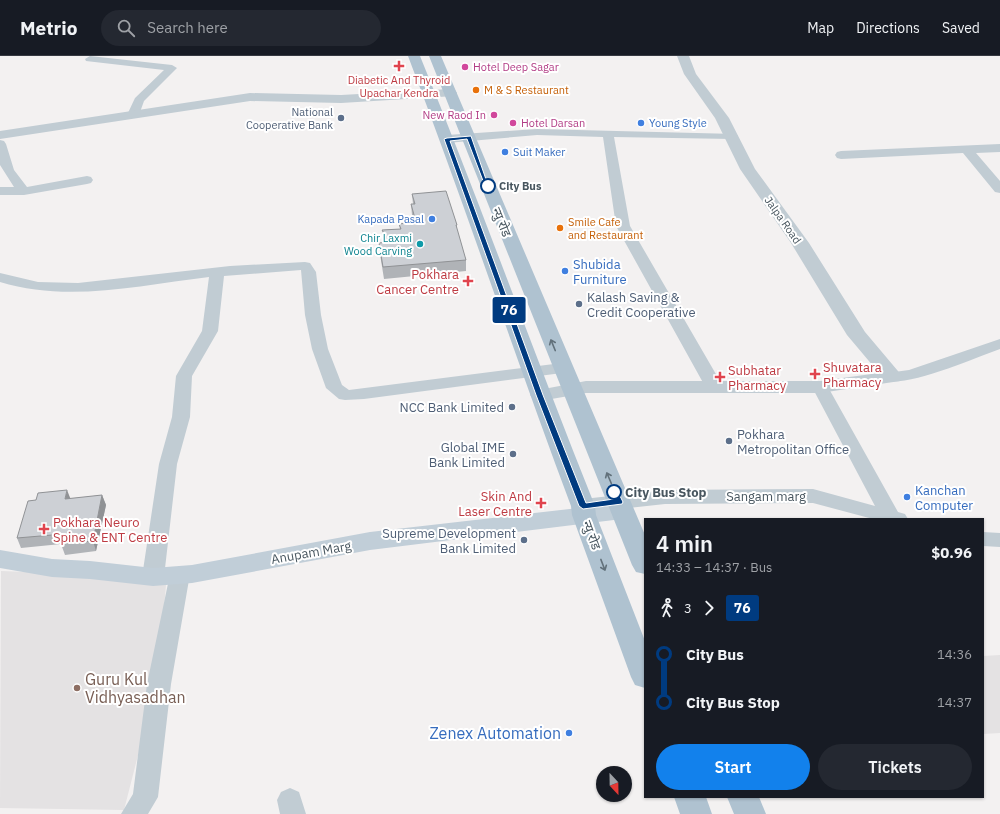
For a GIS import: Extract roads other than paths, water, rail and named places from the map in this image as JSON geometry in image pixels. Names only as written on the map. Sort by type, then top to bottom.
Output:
[{"type":"main road","name":"न्यु रोड","points":[[414,56],[447,139],[644,674]]},
{"type":"main road","name":"न्यु रोड","points":[[435,56],[562,368],[644,563]]},
{"type":"main road","name":"Anupam Marg","points":[[0,559],[52,568],[90,570],[153,577],[192,574],[370,541],[620,506]]},
{"type":"main road","points":[[690,798],[696,814]]},
{"type":"main road","points":[[743,798],[750,814]]},
{"type":"street","name":"Jalpa Road","points":[[683,56],[690,74],[722,118],[748,169],[800,243],[857,335],[893,377]]},
{"type":"street","points":[[90,59],[172,68],[140,100],[133,115]]},
{"type":"street","points":[[0,136],[250,97],[341,99],[450,93]]},
{"type":"street","points":[[447,139],[537,132],[732,136]]},
{"type":"street","points":[[608,134],[623,226],[715,388]]},
{"type":"street","points":[[0,144],[4,163],[10,175],[24,191]]},
{"type":"street","points":[[841,155],[1000,148]]},
{"type":"street","points":[[967,150],[1000,189]]},
{"type":"street","points":[[0,191],[24,191],[87,180]]},
{"type":"street","points":[[0,277],[43,288],[92,287],[217,272],[305,266],[309,272],[313,315],[320,349],[336,388],[344,395],[364,394],[562,368]]},
{"type":"street","points":[[153,577],[168,464],[181,417],[184,376],[210,331],[217,272]]},
{"type":"street","points":[[540,395],[571,389],[622,386],[715,388],[820,387],[911,375],[1000,344]]},
{"type":"street","points":[[820,387],[894,518]]},
{"type":"street","name":"Sangam marg","points":[[620,506],[665,497],[813,496],[894,518]]},
{"type":"street","points":[[984,539],[1000,540]]},
{"type":"street","points":[[134,814],[145,797],[159,684],[180,574]]},
{"type":"place","name":"Diabetic And Thyroid Upachar Kendra","points":[[399,66]]},
{"type":"place","name":"Hotel Deep Sagar","points":[[465,67]]},
{"type":"place","name":"M & S Restaurant","points":[[476,90]]},
{"type":"place","name":"New Raod In","points":[[494,115]]},
{"type":"place","name":"National Cooperative Bank","points":[[341,118]]},
{"type":"place","name":"Hotel Darsan","points":[[513,123]]},
{"type":"place","name":"Young Style","points":[[641,123]]},
{"type":"place","name":"Suit Maker","points":[[505,152]]},
{"type":"place","name":"City Bus","points":[[488,186]]},
{"type":"place","name":"Kapada Pasal","points":[[432,219]]},
{"type":"place","name":"Smile Cafe and Restaurant","points":[[560,228]]},
{"type":"place","name":"Chir Laxmi Wood Carving","points":[[420,244]]},
{"type":"place","name":"Shubida Furniture","points":[[565,271]]},
{"type":"place","name":"Pokhara Cancer Centre","points":[[468,281]]},
{"type":"place","name":"Kalash Saving & Credit Cooperative","points":[[579,304]]},
{"type":"place","name":"Shuvatara Pharmacy","points":[[815,374]]},
{"type":"place","name":"Subhatar Pharmacy","points":[[720,377]]},
{"type":"place","name":"NCC Bank Limited","points":[[512,407]]},
{"type":"place","name":"Pokhara Metropolitan Office","points":[[729,441]]},
{"type":"place","name":"Global IME Bank Limited","points":[[513,454]]},
{"type":"place","name":"City Bus Stop","points":[[614,492]]},
{"type":"place","name":"Kanchan Computer","points":[[907,497]]},
{"type":"place","name":"Skin And Laser Centre","points":[[541,503]]},
{"type":"place","name":"Pokhara Neuro Spine & ENT Centre","points":[[44,529]]},
{"type":"place","name":"Supreme Development Bank Limited","points":[[524,540]]},
{"type":"place","name":"Guru Kul Vidhyasadhan","points":[[77,688]]},
{"type":"place","name":"Zenex Automation","points":[[569,733]]}]
